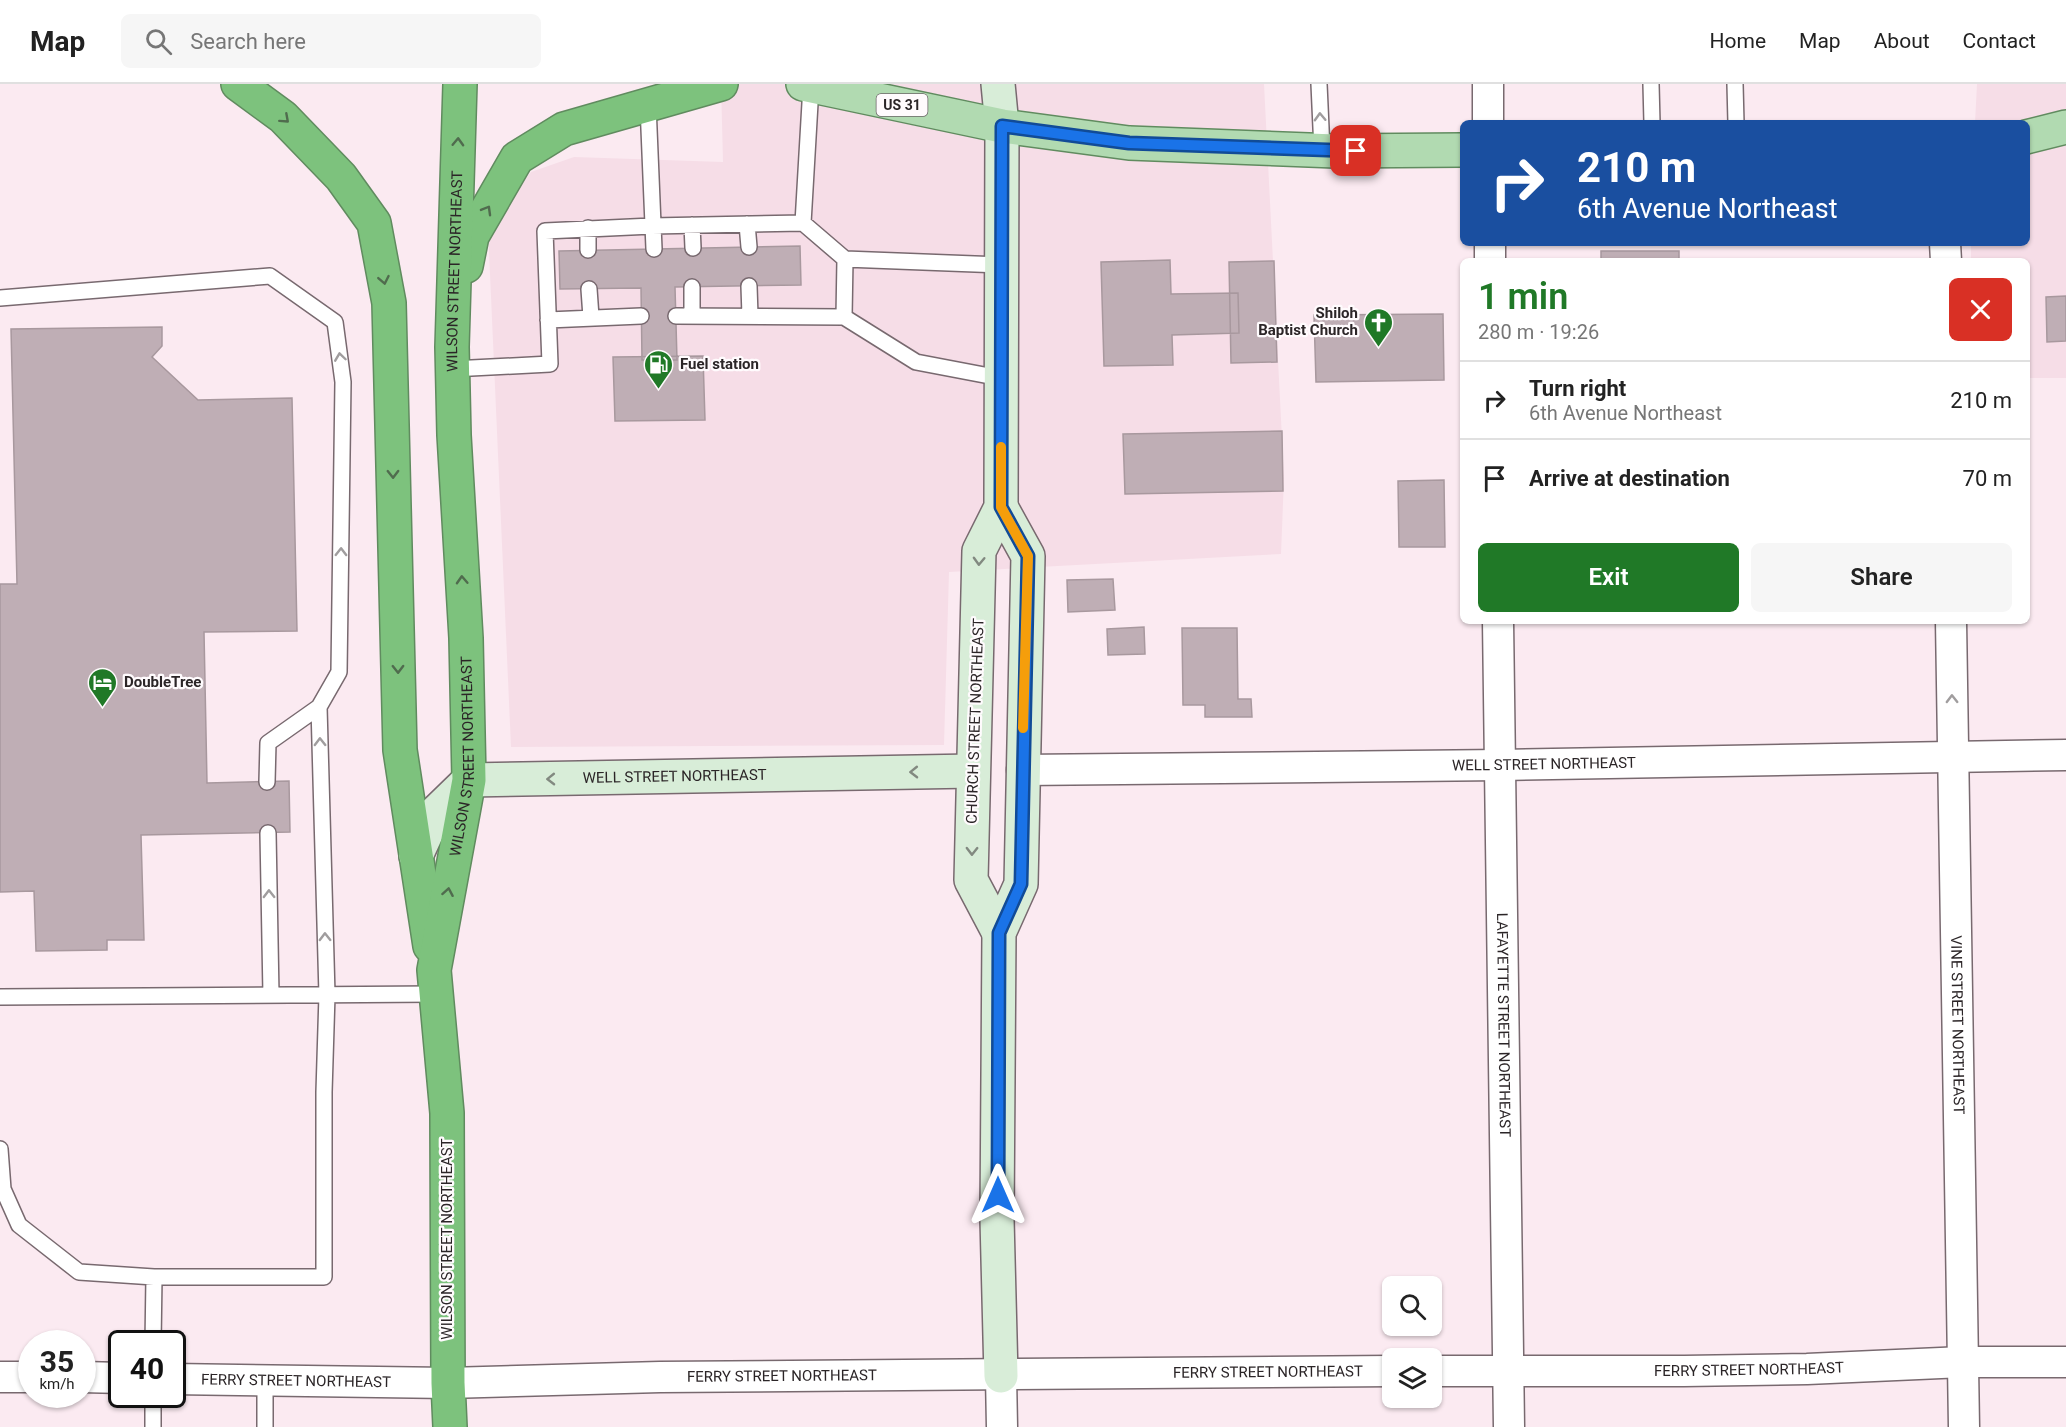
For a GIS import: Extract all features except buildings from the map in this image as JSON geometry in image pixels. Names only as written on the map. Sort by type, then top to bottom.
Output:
[{"type":"highway","points":[[238,84],[283,117],[341,177],[374,223],[389,303],[400,750],[435,982]]},
{"type":"highway","name":"WILSON STREET NORTHEAST","points":[[450,1427],[447,1113],[435,982],[469,780],[466,638],[452,358],[460,84]]},
{"type":"highway","points":[[452,358],[472,236],[518,158],[564,129],[721,84]]},
{"type":"main road","name":"US 31","points":[[807,85],[1002,126],[1129,143],[1322,150],[1460,150]]},
{"type":"main road","points":[[2030,136],[2066,127]]},
{"type":"street","name":"CHURCH STREET NORTHEAST","points":[[998,84],[1002,126],[1001,507],[979,551],[971,880],[999,933]]},
{"type":"street","points":[[1488,84],[1488,120]]},
{"type":"street","name":"CHURCH STREET NORTHEAST","points":[[1001,507],[1028,556],[1021,884],[999,933],[997,1219],[1002,1427]]},
{"type":"street","name":"LAFAYETTE STREET NORTHEAST","points":[[1498,624],[1509,1427]]},
{"type":"street","name":"VINE STREET NORTHEAST","points":[[1951,624],[1964,1427]]},
{"type":"street","name":"WELL STREET NORTHEAST","points":[[1022,770],[1501,765],[2066,755]]},
{"type":"street","name":"WELL STREET NORTHEAST","points":[[469,780],[973,771]]},
{"type":"street","points":[[416,856],[436,812],[469,780]]},
{"type":"street","name":"FERRY STREET NORTHEAST","points":[[1442,1371],[1796,1369],[1963,1362],[2066,1362]]},
{"type":"street","name":"FERRY STREET NORTHEAST","points":[[186,1379],[448,1383],[660,1377],[1382,1371]]},
{"type":"street","points":[[0,1377],[18,1377]]},
{"type":"lane","points":[[1319,84],[1322,150]]},
{"type":"lane","points":[[1651,84],[1652,120]]},
{"type":"lane","points":[[1735,84],[1736,120]]},
{"type":"lane","points":[[803,223],[807,85]]},
{"type":"lane","points":[[648,105],[651,226],[654,249]]},
{"type":"lane","points":[[452,358],[550,364],[545,231],[803,223],[845,258],[1001,265]]},
{"type":"lane","points":[[747,224],[749,247]]},
{"type":"lane","points":[[692,225],[693,248]]},
{"type":"lane","points":[[588,228],[588,250]]},
{"type":"lane","points":[[844,317],[845,258]]},
{"type":"lane","points":[[0,298],[270,276],[335,322],[343,382],[339,672],[320,707],[268,743],[267,782]]},
{"type":"lane","points":[[749,286],[750,316]]},
{"type":"lane","points":[[692,287],[692,316]]},
{"type":"lane","points":[[589,289],[591,317]]},
{"type":"lane","points":[[548,320],[641,316]]},
{"type":"lane","points":[[676,316],[844,317],[916,362],[1000,378]]},
{"type":"lane","points":[[0,1149],[3,1189],[19,1225],[79,1272],[154,1277],[324,1277],[324,1092],[327,995],[320,707]]},
{"type":"lane","points":[[268,832],[271,994]]},
{"type":"lane","points":[[0,997],[327,995],[435,982]]},
{"type":"lane","points":[[153,1330],[154,1277]]},
{"type":"lane","points":[[265,1381],[265,1427]]},
{"type":"lane","points":[[153,1408],[153,1427]]},
{"type":"shaded area","points":[[721,84],[1264,84],[1284,478],[1281,554],[949,572],[944,745],[511,747],[488,229],[531,172],[574,157],[723,162]]},
{"type":"shaded area","points":[[1977,84],[2066,84],[2066,378],[2030,378],[2030,258],[1971,258],[1971,246],[2030,246],[2030,120],[1975,120]]},
{"type":"slow traffic","points":[[1001,447],[1001,507],[1028,556],[1023,728]]},
{"type":"place","name":"Shiloh Baptist Church","points":[[1379,348]]},
{"type":"place","name":"Fuel station","points":[[659,390]]},
{"type":"place","name":"DoubleTree","points":[[103,708]]},
{"type":"route","points":[[998,1195],[999,933],[1021,884],[1028,556],[1001,507],[1002,126],[1129,143],[1356,151]]}]
